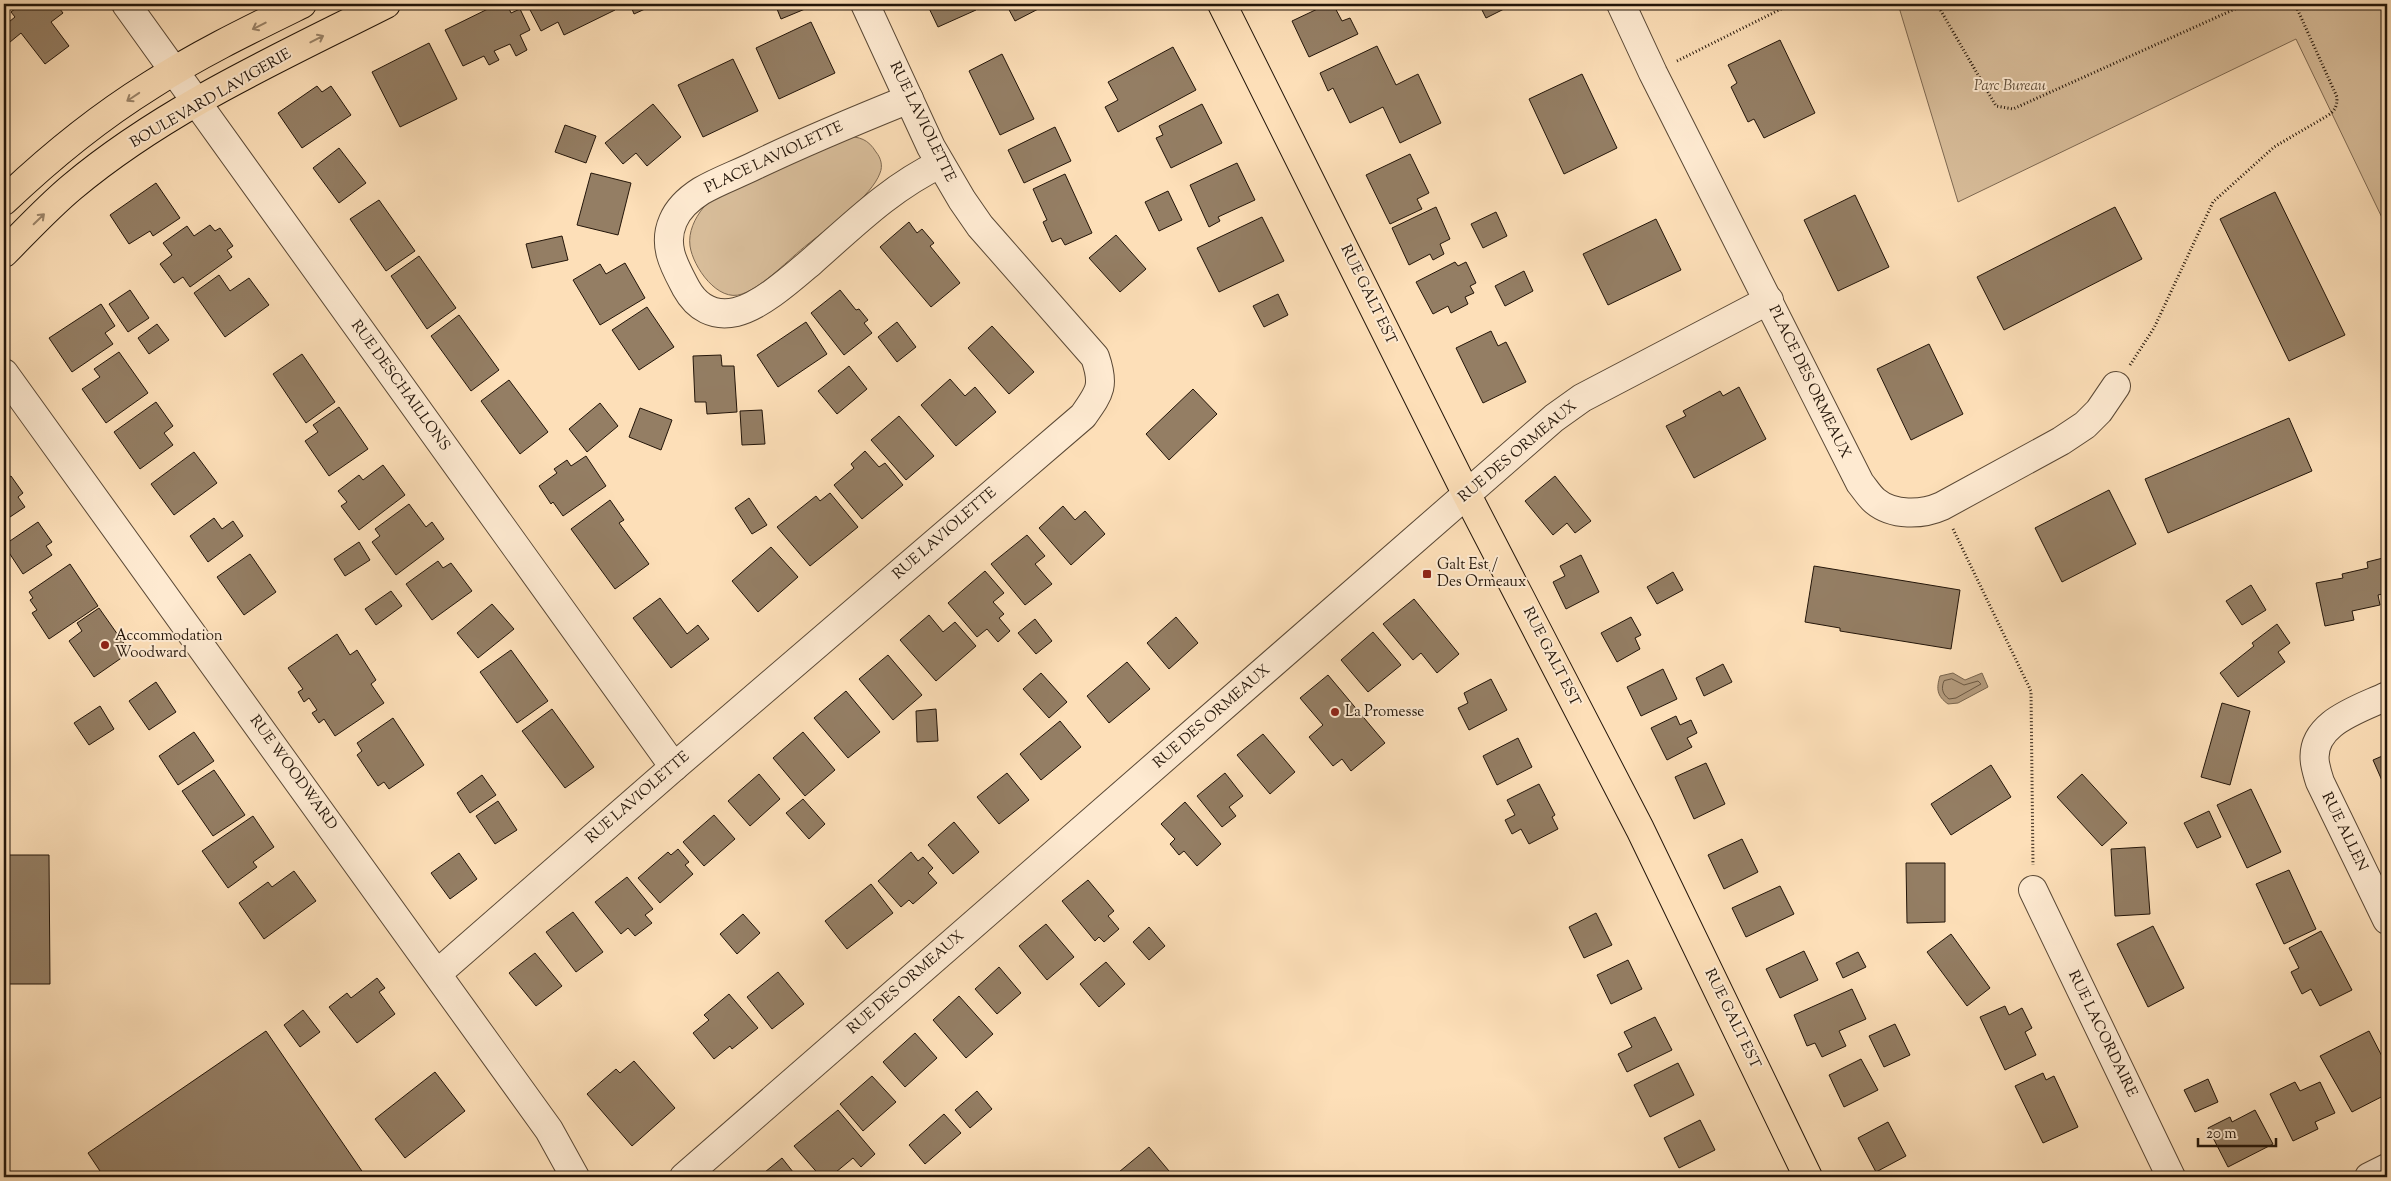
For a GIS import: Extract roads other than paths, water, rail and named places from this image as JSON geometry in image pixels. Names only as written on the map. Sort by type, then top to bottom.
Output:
[{"type":"main road","points":[[4,201],[59,151],[104,116],[174,71],[302,4]]},
{"type":"main road","name":"BOULEVARD LAVIGERIE","points":[[4,253],[72,188],[125,148],[197,103],[386,4]]},
{"type":"main road","name":"RUE GALT EST","points":[[1222,4],[1467,495],[1640,829],[1808,1177]]},
{"type":"street","name":"RUE DESCHAILLONS","points":[[126,4],[674,767]]},
{"type":"street","name":"RUE LAVIOLETTE","points":[[438,973],[674,767],[1083,416],[1097,396],[1102,376],[1095,358],[980,226],[940,164],[864,4]]},
{"type":"street","name":"PLACE DES ORMEAUX","points":[[1621,4],[1653,73],[1860,483],[1875,501],[1889,509],[1912,513],[1930,511],[1942,506],[2077,430],[2099,411],[2116,386]]},
{"type":"street","name":"PLACE LAVIOLETTE","points":[[909,99],[817,136],[701,191],[684,205],[673,220],[668,238],[670,254],[678,273],[690,296],[704,310],[720,314],[738,311],[785,284],[886,196],[906,182],[940,164]]},
{"type":"street","name":"RUE DES ORMEAUX","points":[[684,1177],[1554,418],[1582,398],[1769,300]]},
{"type":"street","name":"RUE WOODWARD","points":[[4,373],[550,1130],[575,1177]]},
{"type":"street","name":"RUE ALLEN","points":[[2387,696],[2328,727],[2318,741],[2314,761],[2320,782],[2387,920]]},
{"type":"street","name":"RUE LACORDAIRE","points":[[2033,890],[2171,1177]]},
{"type":"street","points":[[2369,1177],[2387,1168]]},
{"type":"water","points":[[1953,673],[1965,680],[1982,673],[1988,687],[1958,703],[1948,704],[1938,692],[1938,685],[1940,676]]},
{"type":"place","name":"Galt Est / Des Ormeaux","points":[[1427,574]]},
{"type":"place","name":"Accommodation Woodward","points":[[105,645]]},
{"type":"place","name":"La Promesse","points":[[1335,712]]},
{"type":"park label","name":"Parc Bureau","points":[[2010,86]]}]
